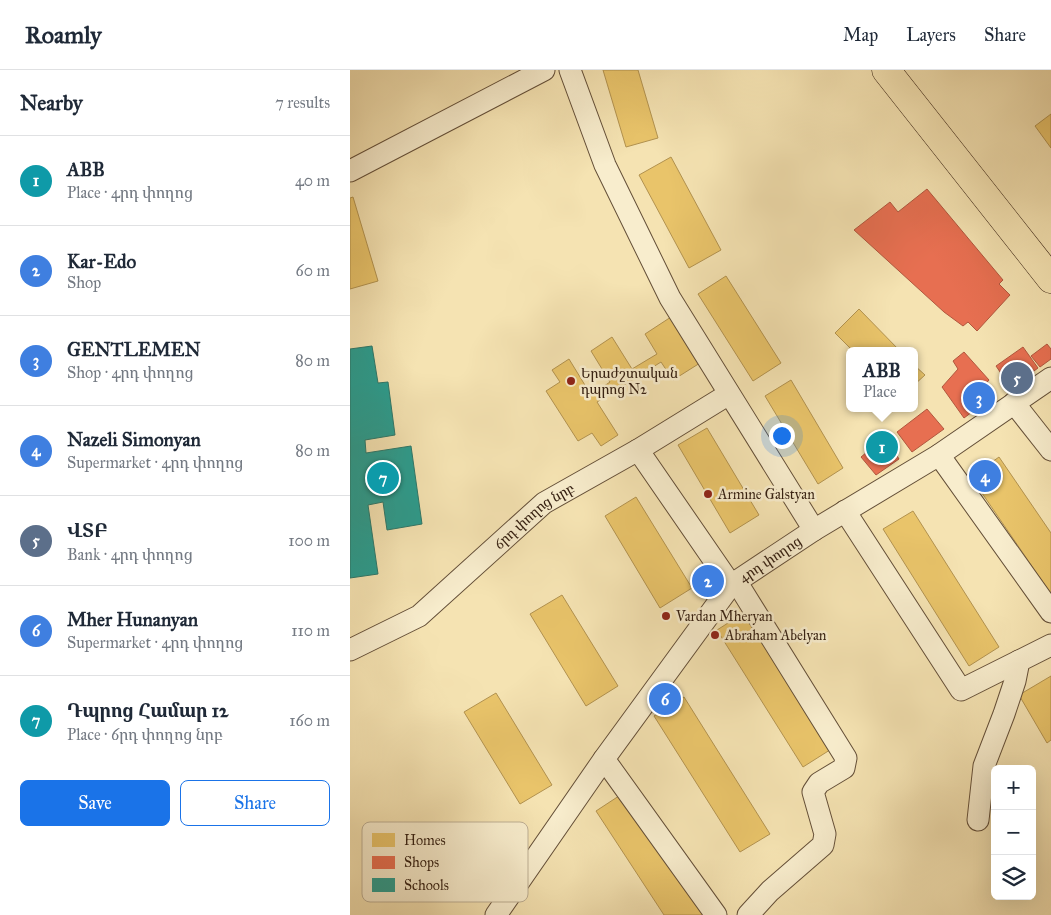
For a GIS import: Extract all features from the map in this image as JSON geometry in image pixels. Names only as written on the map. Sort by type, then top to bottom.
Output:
[{"type":"main road","points":[[886,70],[1051,279]]},
{"type":"street","points":[[350,171],[544,70]]},
{"type":"street","points":[[570,70],[605,165],[666,289],[814,530]]},
{"type":"street","name":"4րդ փողոց","points":[[528,869],[604,759],[733,583],[814,530],[940,455],[1051,378]]},
{"type":"street","name":"6րդ փողոց նրբ","points":[[350,650],[419,616],[544,503],[638,450],[729,394]]},
{"type":"street","points":[[1014,403],[1051,450]]},
{"type":"street","points":[[638,450],[733,583],[846,758],[844,768],[819,783],[813,792],[825,834],[823,845],[770,891],[748,915]]},
{"type":"street","points":[[940,455],[1051,612]]},
{"type":"street","points":[[845,511],[961,690],[1051,645]]},
{"type":"street","points":[[978,820],[984,766],[1016,681],[1019,661]]},
{"type":"street","points":[[604,759],[716,915]]},
{"type":"street","name":"4րդ փողոց","points":[[496,915],[505,902]]},
{"type":"building: Homes","points":[[603,70],[638,70],[658,138],[626,147]]},
{"type":"building: Homes","points":[[1051,114],[1051,148],[1035,126]]},
{"type":"building: Homes","points":[[671,157],[721,250],[689,268],[639,175]]},
{"type":"building: Homes","points":[[353,197],[378,281],[350,289],[350,198]]},
{"type":"building: Homes","points":[[726,276],[781,363],[753,381],[698,294]]},
{"type":"building: Homes","points":[[859,309],[896,347],[849,347],[835,333]]},
{"type":"building: Homes","name":"Երաժշտական դպրոց N2","points":[[671,317],[700,363],[673,380],[661,362],[597,402],[618,435],[601,446],[592,433],[578,441],[546,391],[560,382],[552,370],[569,359],[591,395],[610,382],[591,351],[612,337],[632,369],[657,354],[645,334]]},
{"type":"building: Homes","points":[[918,369],[925,375],[918,381]]},
{"type":"building: Homes","points":[[791,380],[843,468],[818,484],[765,396]]},
{"type":"building: Homes","points":[[707,428],[759,515],[730,533],[678,445]]},
{"type":"building: Homes","points":[[999,457],[1051,533],[1051,594],[971,477]]},
{"type":"building: Homes","points":[[636,497],[692,588],[660,608],[605,516]]},
{"type":"building: Homes","points":[[913,511],[999,647],[969,666],[883,529]]},
{"type":"building: Homes","points":[[562,595],[618,686],[586,706],[530,614]]},
{"type":"building: Homes","points":[[747,611],[833,748],[803,767],[717,630]]},
{"type":"building: Homes","points":[[1051,676],[1051,740],[1047,743],[1019,695]]},
{"type":"building: Homes","points":[[496,693],[552,785],[520,804],[464,712]]},
{"type":"building: Homes","points":[[684,697],[770,834],[740,852],[654,716]]},
{"type":"building: Homes","points":[[625,792],[705,915],[664,915],[596,811]]},
{"type":"building: Shops","points":[[927,189],[1003,280],[999,284],[1010,295],[977,331],[968,322],[963,326],[944,312],[854,230],[890,202],[898,212]]},
{"type":"building: Shops","points":[[1047,344],[1051,349],[1051,359],[1040,367],[1031,356]]},
{"type":"building: Shops","points":[[1023,347],[1038,368],[1011,388],[996,366]]},
{"type":"building: Shops","points":[[964,352],[989,380],[982,388],[976,409],[964,418],[942,387],[958,369],[953,361]]},
{"type":"building: Shops","points":[[927,409],[944,429],[912,452],[897,432]]},
{"type":"building: Shops","points":[[885,437],[899,459],[876,475],[861,457]]},
{"type":"building: Shops","points":[[709,574],[715,582],[706,589],[700,581]]},
{"type":"building: Schools","points":[[372,346],[378,383],[388,382],[395,435],[365,440],[366,453],[411,446],[422,524],[387,530],[383,502],[368,505],[378,574],[350,578],[350,349]]},
{"type":"place","name":"ՎՏԲ","points":[[1017,378]]},
{"type":"place","name":"Երաժշտական դպրոց N2","points":[[571,381]]},
{"type":"place","name":"GENTLEMEN","points":[[979,398]]},
{"type":"place","name":"ABB","points":[[882,447]]},
{"type":"place","name":"Nazeli Simonyan","points":[[985,476]]},
{"type":"place","name":"Դպրոց Համար 12","points":[[383,478]]},
{"type":"place","name":"Armine Galstyan","points":[[708,494]]},
{"type":"place","name":"Kar-Edo","points":[[708,581]]},
{"type":"place","name":"Vardan Mheryan","points":[[666,616]]},
{"type":"place","name":"Abraham Abelyan","points":[[715,635]]},
{"type":"place","name":"Mher Hunanyan","points":[[665,699]]}]
